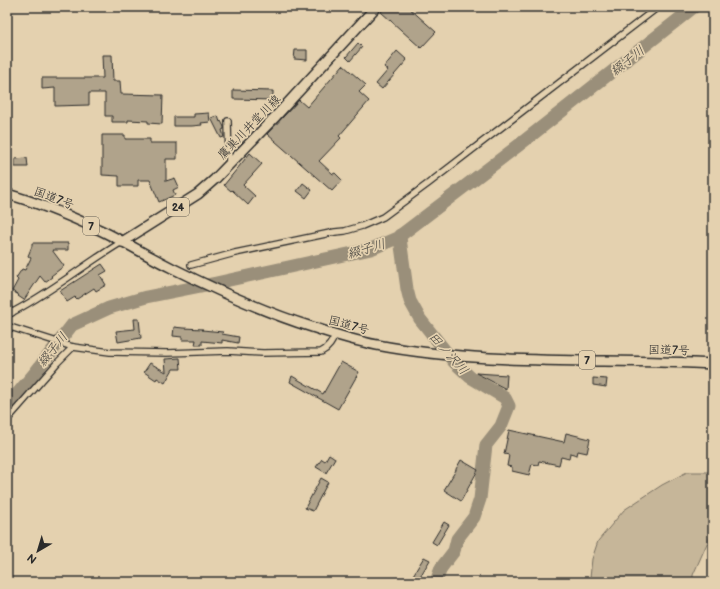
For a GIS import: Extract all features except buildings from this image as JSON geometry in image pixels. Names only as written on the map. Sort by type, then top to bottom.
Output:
[{"type":"main road","name":"鷹巣川井堂川線","points":[[122,242],[198,194],[216,179],[376,7]]},
{"type":"main road","name":"国道7号","points":[[7,194],[40,205],[100,230],[171,268],[273,314],[335,334],[377,345],[460,356],[540,360],[713,364]]},
{"type":"street","points":[[191,264],[235,253],[345,231],[383,217],[658,7]]},
{"type":"street","points":[[228,121],[229,165]]},
{"type":"street","points":[[7,307],[9,314],[48,291],[103,253],[122,242]]},
{"type":"street","points":[[7,326],[73,347],[110,352],[166,354],[228,351],[263,353],[321,352],[325,350],[335,334]]},
{"type":"street","points":[[7,420],[73,347]]},
{"type":"shaded area","points":[[687,472],[708,472],[713,474],[713,530],[693,575],[693,582],[591,582],[592,559],[598,541],[624,510],[662,485]]},
{"type":"waterway","name":"綴子川","points":[[7,406],[72,325],[109,308],[146,297],[371,249],[397,238],[519,145],[694,7]]},
{"type":"waterway","name":"田ノ沢川","points":[[400,235],[407,289],[410,301],[420,319],[454,362],[470,377],[505,398],[509,406],[501,426],[486,445],[480,499],[474,517],[457,539],[454,551],[441,568],[436,582]]}]
